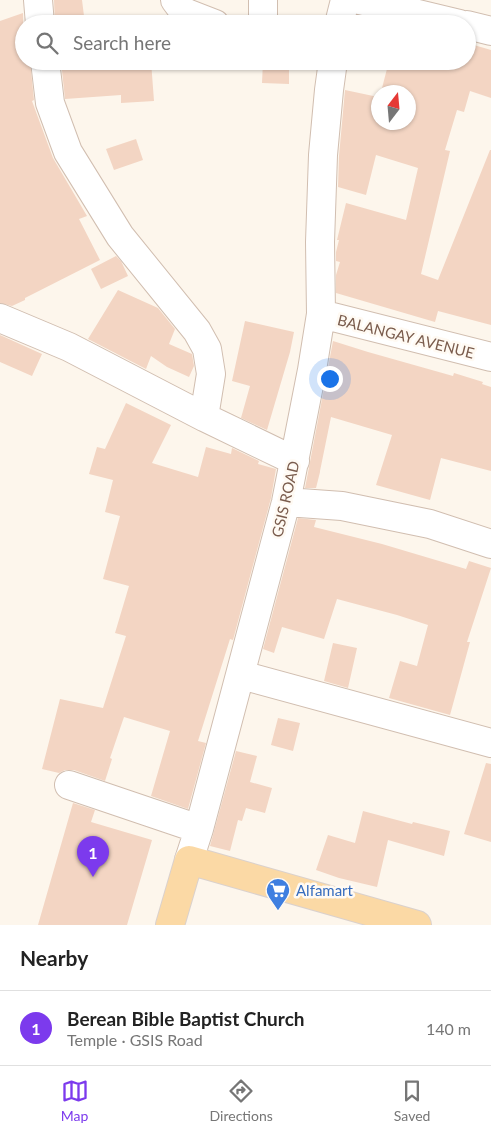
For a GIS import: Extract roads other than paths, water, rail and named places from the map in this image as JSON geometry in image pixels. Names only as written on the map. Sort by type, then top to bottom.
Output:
[{"type":"main road","name":"GSIS ROAD","points":[[170,925],[189,860]]},
{"type":"main road","points":[[189,860],[417,925]]},
{"type":"street","points":[[38,0],[39,15]]},
{"type":"street","points":[[175,0],[184,12],[192,15]]},
{"type":"street","points":[[263,0],[264,15]]},
{"type":"street","points":[[359,0],[422,15]]},
{"type":"street","points":[[476,27],[491,31]]},
{"type":"street","points":[[46,70],[50,103],[68,152],[120,236],[197,331],[206,349],[211,374],[204,417]]},
{"type":"street","name":"GSIS ROAD","points":[[189,860],[241,674],[286,502],[312,370],[321,314],[320,242],[323,155],[332,70]]},
{"type":"street","name":"BALANGAY AVENUE","points":[[321,314],[491,357]]},
{"type":"street","points":[[0,318],[69,347],[294,461]]},
{"type":"street","points":[[286,502],[342,506],[430,524],[491,544]]},
{"type":"street","points":[[241,674],[491,743]]},
{"type":"street","points":[[69,785],[199,829]]},
{"type":"place","name":"Berean Bible Baptist Church","points":[[93,877]]},
{"type":"place","name":"Alfamart","points":[[278,911]]}]
